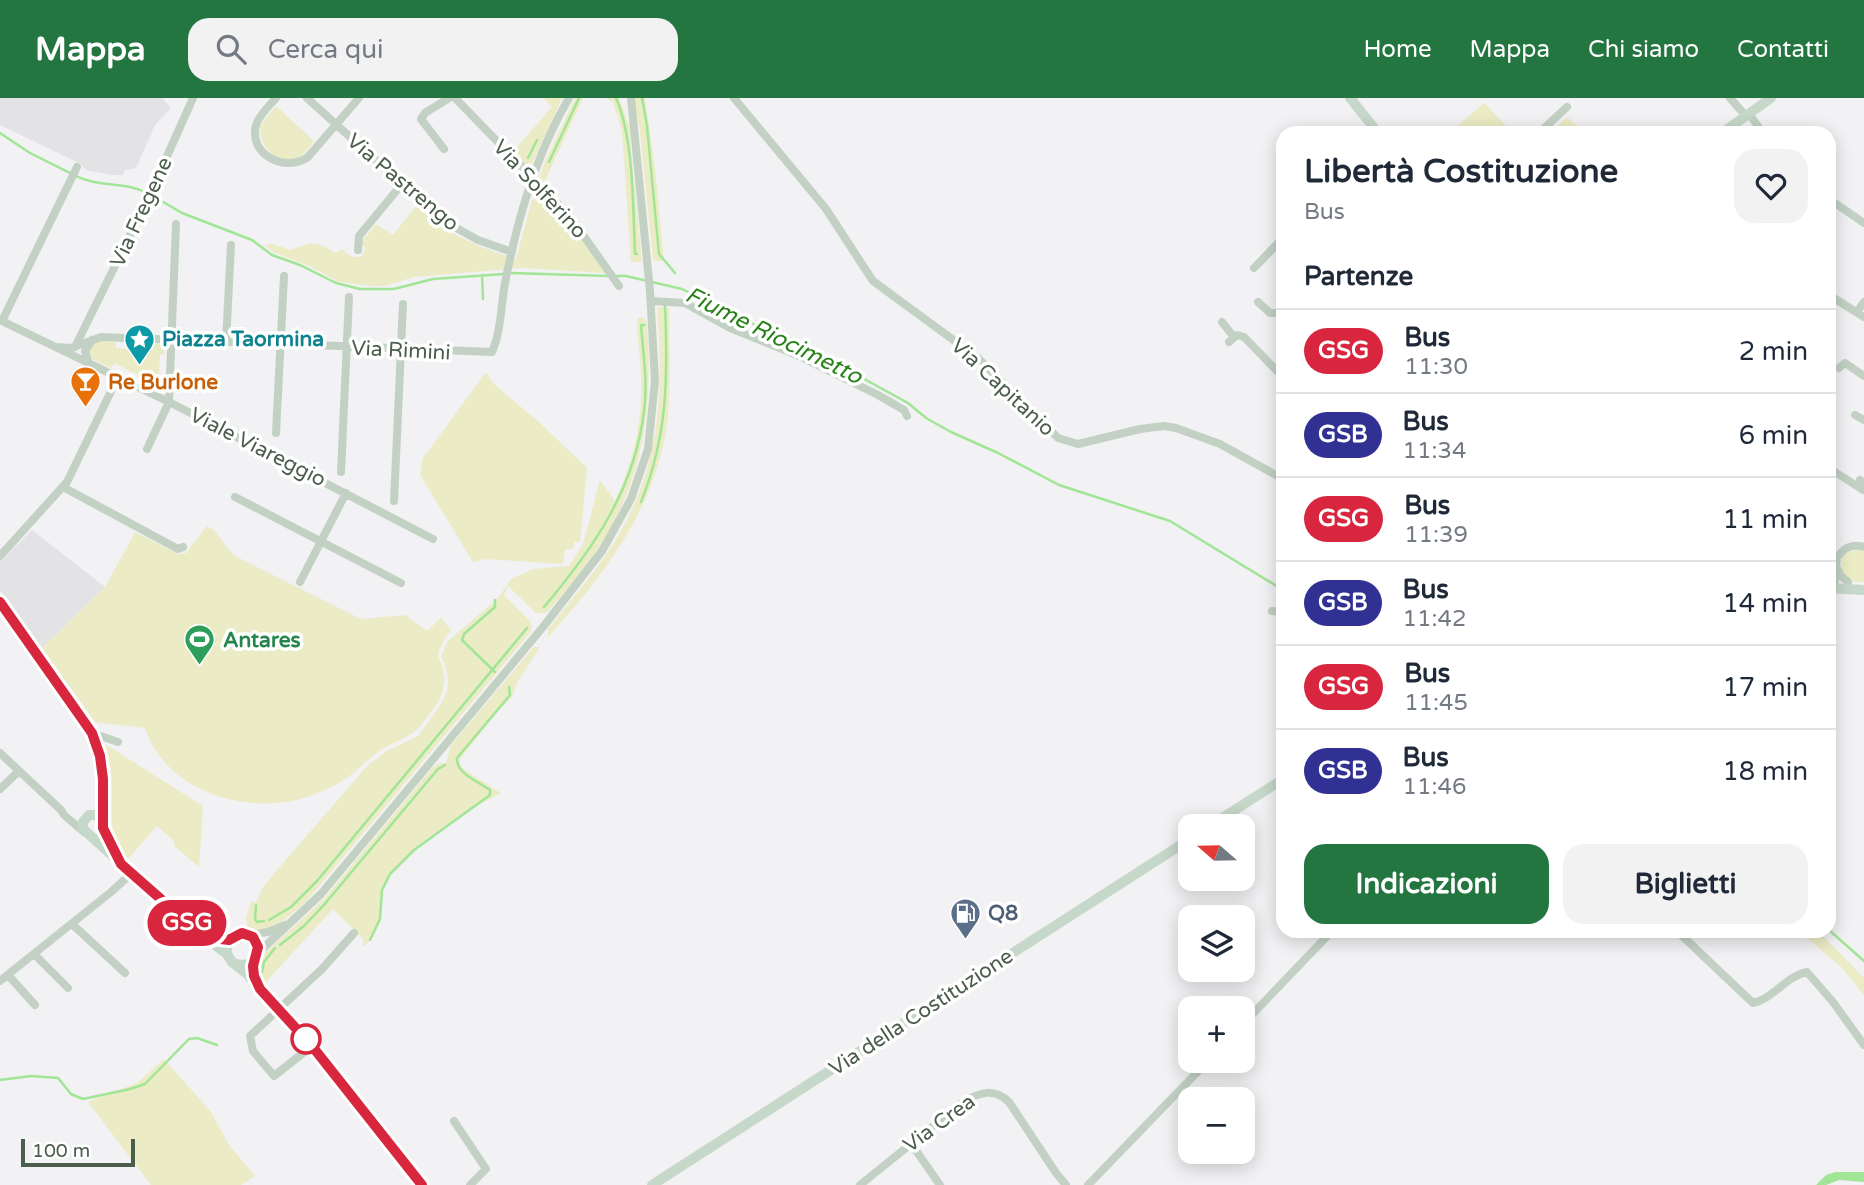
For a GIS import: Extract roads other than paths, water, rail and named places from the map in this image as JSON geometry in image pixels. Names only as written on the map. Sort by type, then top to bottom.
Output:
[{"type":"street","name":"Via Fregene","points":[[75,347],[147,201],[193,98]]},
{"type":"street","name":"Via Pastrengo","points":[[276,98],[259,119],[255,131],[258,146],[272,160],[285,164],[301,162],[359,98]]},
{"type":"street","name":"Via Pastrengo","points":[[307,98],[452,226],[478,240],[512,252]]},
{"type":"street","points":[[444,149],[421,119],[425,113],[449,98]]},
{"type":"street","name":"Via Solferino","points":[[455,98],[569,215],[620,286]]},
{"type":"street","points":[[624,98],[633,117]]},
{"type":"street","points":[[237,964],[245,965],[256,957],[321,894],[589,570],[616,529],[637,484],[651,429],[655,381],[650,291],[631,98]]},
{"type":"street","name":"Via Capitanio","points":[[734,98],[814,194],[873,281],[978,358],[1058,438],[1064,442],[1078,444],[1140,429],[1164,426],[1176,428],[1220,444],[1276,475]]},
{"type":"street","points":[[1350,98],[1372,126]]},
{"type":"street","points":[[1730,98],[1757,126]]},
{"type":"street","points":[[1732,126],[1771,98]]},
{"type":"street","points":[[512,252],[533,177],[568,99]]},
{"type":"street","points":[[1547,126],[1567,107]]},
{"type":"street","points":[[1,321],[77,168]]},
{"type":"street","points":[[358,250],[359,236],[402,184]]},
{"type":"street","points":[[1836,204],[1864,223]]},
{"type":"street","points":[[147,449],[169,401],[176,224]]},
{"type":"street","points":[[226,342],[231,245]]},
{"type":"street","points":[[1254,268],[1276,245]]},
{"type":"street","name":"Via Rimini","points":[[56,347],[75,347],[101,337],[489,354],[494,351],[512,252]]},
{"type":"street","points":[[276,433],[284,276]]},
{"type":"street","points":[[341,472],[348,297]]},
{"type":"street","points":[[1836,299],[1860,314],[1864,302]]},
{"type":"street","points":[[650,301],[685,303],[730,328],[778,347],[878,395],[904,410],[907,416]]},
{"type":"street","points":[[1258,302],[1270,313],[1276,313]]},
{"type":"street","points":[[394,501],[403,304]]},
{"type":"street","name":"Viale Viareggio","points":[[1,321],[169,401],[433,538]]},
{"type":"street","points":[[1222,322],[1232,339],[1241,336],[1247,339],[1276,370]]},
{"type":"street","points":[[88,324],[89,334],[101,337]]},
{"type":"street","points":[[157,339],[167,345],[170,355]]},
{"type":"street","points":[[92,340],[86,348],[92,363]]},
{"type":"street","name":"Viale Viareggio","points":[[75,347],[79,354],[92,363]]},
{"type":"street","points":[[1839,369],[1845,363],[1864,376]]},
{"type":"street","points":[[0,555],[64,488],[118,377]]},
{"type":"street","points":[[147,391],[159,391],[166,386],[169,379]]},
{"type":"street","points":[[1855,415],[1864,420]]},
{"type":"street","points":[[1836,473],[1863,490]]},
{"type":"street","points":[[64,488],[178,549],[183,547]]},
{"type":"street","name":"Viale Viareggio","points":[[300,582],[346,493]]},
{"type":"street","points":[[235,497],[401,583]]},
{"type":"street","points":[[1836,559],[1848,547],[1864,547]]},
{"type":"street","points":[[1836,572],[1848,582],[1864,584]]},
{"type":"street","points":[[1836,586],[1864,590]]},
{"type":"street","points":[[0,602],[92,733],[100,756],[103,825],[98,835],[87,834]]},
{"type":"street","points":[[1272,611],[1276,611]]},
{"type":"street","points":[[92,733],[118,742]]},
{"type":"street","points":[[0,754],[61,810],[76,817],[99,816],[118,861]]},
{"type":"street","points":[[0,789],[19,771]]},
{"type":"street","points":[[1229,814],[1276,784]]},
{"type":"street","points":[[87,834],[82,824],[103,796]]},
{"type":"street","points":[[61,810],[64,816],[237,964],[312,1046],[422,1185]]},
{"type":"street","name":"Via della Costituzione","points":[[652,1185],[1178,847]]},
{"type":"street","points":[[0,981],[131,874]]},
{"type":"street","points":[[204,937],[229,940],[239,934],[268,932],[294,920]]},
{"type":"street","points":[[72,924],[125,973]]},
{"type":"street","points":[[312,1046],[274,1076],[253,1051],[250,1036],[322,969],[354,933]]},
{"type":"street","points":[[250,935],[258,945],[254,976],[260,989]]},
{"type":"street","points":[[1255,1011],[1325,938]]},
{"type":"street","points":[[1684,938],[1753,1003],[1765,999],[1797,975],[1807,972],[1864,1045]]},
{"type":"street","points":[[227,954],[229,940]]},
{"type":"street","points":[[34,954],[68,988]]},
{"type":"street","points":[[8,975],[35,1005]]},
{"type":"street","points":[[1088,1185],[1196,1073]]},
{"type":"street","name":"Via Crea","points":[[860,1185],[964,1101],[976,1094],[996,1092],[1009,1102],[1066,1185]]},
{"type":"street","points":[[454,1121],[486,1169],[470,1185]]},
{"type":"street","points":[[910,1142],[940,1185]]},
{"type":"waterway","points":[[549,162],[579,98]]},
{"type":"waterway","points":[[616,98],[629,154],[637,254]]},
{"type":"waterway","points":[[642,98],[659,254],[675,273]]},
{"type":"waterway","name":"Fiume Riocimetto","points":[[0,133],[30,153],[70,173]]},
{"type":"waterway","points":[[528,158],[537,140]]},
{"type":"waterway","name":"Fiume Riocimetto","points":[[76,176],[147,193]]},
{"type":"waterway","name":"Fiume Riocimetto","points":[[153,196],[182,213],[252,240],[272,255],[336,283],[360,289],[394,289],[433,279],[504,274]]},
{"type":"waterway","name":"Fiume Riocimetto","points":[[511,273],[609,276]]},
{"type":"waterway","points":[[482,275],[483,299]]},
{"type":"waterway","name":"Fiume Riocimetto","points":[[616,276],[682,289],[753,324],[786,336],[908,403],[926,418],[951,432],[1059,485],[1170,521],[1276,586]]},
{"type":"waterway","points":[[641,502],[657,453],[664,405],[665,306]]},
{"type":"waterway","points":[[544,607],[595,540],[621,492],[631,466],[644,411],[645,368],[641,325],[644,325]]},
{"type":"waterway","points":[[495,600],[495,607],[464,634],[462,640],[495,672]]},
{"type":"waterway","points":[[269,920],[291,907],[317,881],[527,628]]},
{"type":"waterway","points":[[370,940],[380,919],[382,890],[390,874],[414,850],[490,795],[490,790],[464,773],[457,758],[510,695],[509,687]]},
{"type":"waterway","points":[[280,945],[323,906],[438,769],[445,765]]},
{"type":"waterway","points":[[256,905],[255,919],[257,922],[264,921]]},
{"type":"waterway","name":"Fiume Riocimetto","points":[[1836,936],[1864,961]]},
{"type":"waterway","points":[[262,972],[264,962],[275,948]]},
{"type":"waterway","points":[[0,1080],[31,1076],[58,1078],[71,1094],[83,1099],[145,1084],[189,1039],[197,1038],[217,1045]]},
{"type":"place","name":"Piazza Taormina","points":[[139,366]]},
{"type":"place","name":"Re Burlone","points":[[85,409]]},
{"type":"place","name":"Antares","points":[[200,667]]},
{"type":"place","name":"Q8","points":[[965,940]]}]
